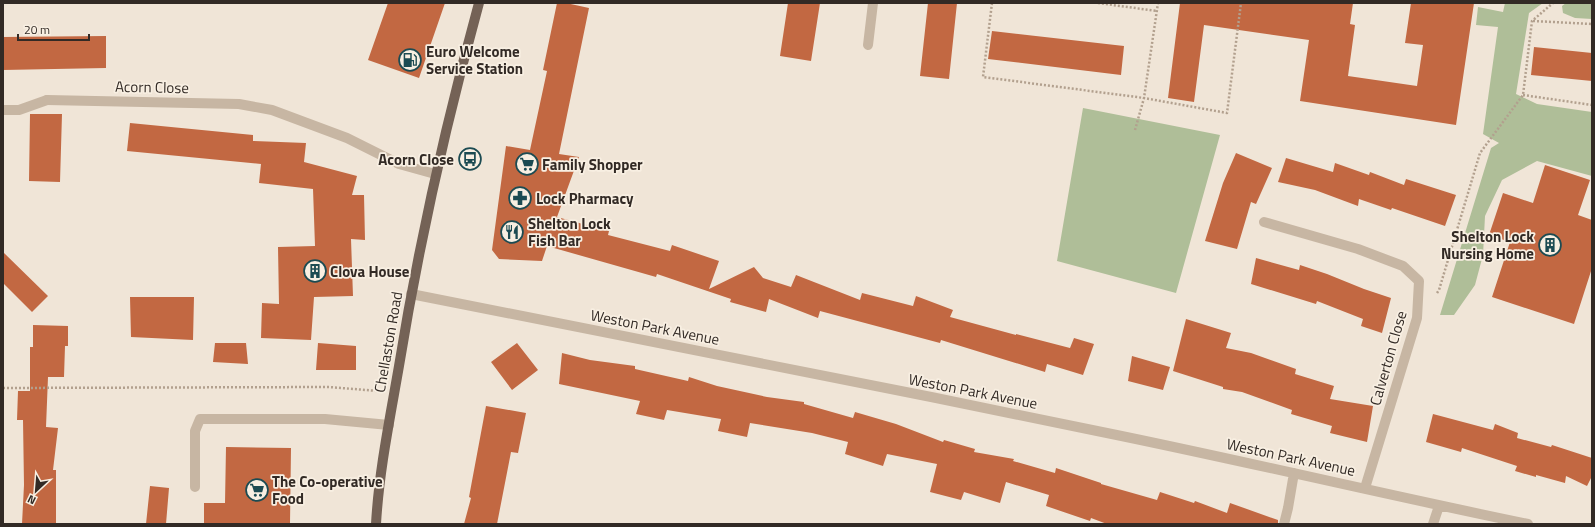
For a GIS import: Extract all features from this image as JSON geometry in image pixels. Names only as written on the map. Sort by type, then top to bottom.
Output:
[{"type":"main road","name":"Chellaston Road","points":[[376,524],[377,504],[394,392],[411,294],[435,174],[460,70],[479,3]]},
{"type":"street","points":[[868,45],[873,3]]},
{"type":"street","name":"Acorn Close","points":[[3,110],[19,110],[46,100],[239,104],[272,110],[347,138],[399,164],[435,174]]},
{"type":"street","name":"Calverton Close","points":[[1264,222],[1373,254],[1403,266],[1419,281],[1417,318],[1365,488]]},
{"type":"street","name":"Weston Park Avenue","points":[[411,294],[1102,432],[1528,524]]},
{"type":"street","points":[[195,487],[195,431],[200,418],[325,419],[389,426]]},
{"type":"street","points":[[1284,524],[1294,473]]},
{"type":"street","points":[[1433,524],[1439,506]]},
{"type":"path","points":[[992,3],[983,78],[1144,98],[1227,113],[1241,3]]},
{"type":"path","points":[[1098,3],[1157,11]]},
{"type":"path","points":[[1135,130],[1144,98],[1158,3]]},
{"type":"path","points":[[1434,296],[1439,290],[1480,152],[1523,95],[1532,20],[1553,3]]},
{"type":"path","points":[[1532,20],[1592,24]]},
{"type":"path","points":[[1523,95],[1592,106]]},
{"type":"path","points":[[3,388],[329,387],[394,392]]},
{"type":"green space","points":[[1505,3],[1543,3],[1529,13],[1516,94],[1537,104],[1592,112],[1592,176],[1537,161],[1502,180],[1485,216],[1483,255],[1475,285],[1454,315],[1440,315],[1491,148],[1499,143],[1483,134],[1498,27],[1476,25],[1478,7],[1503,12]]},
{"type":"green space","points":[[1566,3],[1592,3],[1592,19],[1575,18],[1563,13],[1562,6]]},
{"type":"green space","points":[[1083,108],[1220,135],[1176,293],[1057,261]]},
{"type":"building","points":[[388,3],[445,3],[419,78],[368,60]]},
{"type":"building","points":[[557,3],[566,3],[589,8],[559,154],[579,157],[557,217],[609,231],[608,235],[670,251],[672,245],[719,261],[709,289],[754,267],[763,278],[791,287],[796,275],[860,300],[862,293],[913,306],[916,296],[953,310],[950,317],[1016,335],[1070,348],[1074,338],[1094,344],[1083,375],[1047,364],[1045,372],[941,340],[940,343],[820,311],[818,318],[769,299],[766,312],[730,302],[731,299],[657,274],[656,277],[547,246],[542,261],[499,259],[492,250],[506,146],[530,150],[547,71],[543,70]]},
{"type":"building","points":[[788,3],[820,3],[811,61],[780,56]]},
{"type":"building","points":[[928,3],[957,3],[949,79],[920,76]]},
{"type":"building","points":[[1180,3],[1353,3],[1350,24],[1355,25],[1348,76],[1417,86],[1423,45],[1405,43],[1411,3],[1474,3],[1456,125],[1300,101],[1309,40],[1204,25],[1194,102],[1168,98]]},
{"type":"building","points":[[992,31],[1124,46],[1121,75],[988,59]]},
{"type":"building","points":[[106,36],[106,68],[3,70],[3,37]]},
{"type":"building","points":[[1534,47],[1592,53],[1592,81],[1531,75]]},
{"type":"building","points":[[30,114],[62,114],[60,182],[29,181]]},
{"type":"building","points":[[130,123],[253,135],[253,141],[306,143],[304,162],[357,176],[352,195],[364,195],[365,240],[351,239],[353,296],[314,297],[311,340],[261,338],[262,303],[279,304],[278,247],[315,246],[313,189],[259,183],[261,164],[127,151]]},
{"type":"building","points":[[1236,153],[1272,168],[1256,204],[1251,202],[1237,249],[1205,241],[1223,183]]},
{"type":"building","points":[[1286,158],[1333,172],[1335,163],[1369,175],[1370,172],[1404,185],[1406,179],[1456,195],[1445,226],[1392,208],[1391,210],[1359,199],[1358,206],[1315,190],[1278,182]]},
{"type":"building","name":"Shelton Lock Nursing Home","points":[[1545,165],[1590,180],[1578,215],[1592,220],[1592,268],[1574,324],[1492,297],[1510,242],[1489,235],[1503,193],[1533,203]]},
{"type":"building","points":[[3,252],[48,296],[32,312],[3,283]]},
{"type":"building","points":[[1256,258],[1299,270],[1300,265],[1391,298],[1382,333],[1361,326],[1363,319],[1317,301],[1316,304],[1251,284]]},
{"type":"building","points":[[130,297],[194,297],[193,340],[131,337]]},
{"type":"building","points":[[1186,319],[1231,333],[1226,348],[1251,353],[1296,369],[1295,374],[1334,386],[1330,399],[1373,406],[1367,442],[1330,433],[1332,426],[1291,414],[1292,410],[1242,392],[1223,389],[1223,387],[1173,371]]},
{"type":"building","points":[[33,325],[68,326],[68,346],[65,346],[64,377],[48,377],[46,427],[58,428],[53,470],[56,470],[56,524],[22,524],[24,485],[23,420],[17,420],[18,391],[30,391],[30,347],[33,347]]},
{"type":"building","points":[[215,343],[246,343],[248,364],[213,362]]},
{"type":"building","points":[[318,343],[356,346],[356,370],[316,370]]},
{"type":"building","points":[[517,343],[538,370],[512,390],[491,362]]},
{"type":"building","points":[[562,353],[590,360],[635,366],[635,369],[688,381],[689,377],[717,386],[767,397],[804,402],[804,404],[853,418],[855,412],[896,424],[943,442],[944,440],[975,449],[974,452],[1014,459],[1013,461],[1055,473],[1056,468],[1101,484],[1157,500],[1160,492],[1194,503],[1195,501],[1227,513],[1230,503],[1278,520],[1278,524],[1107,524],[1091,518],[1090,521],[1046,506],[1049,495],[1006,482],[1000,503],[964,492],[961,500],[930,492],[937,464],[887,454],[883,466],[845,454],[848,442],[812,433],[750,423],[747,437],[718,431],[721,419],[667,410],[664,420],[636,414],[640,401],[559,384]]},
{"type":"building","points":[[1132,356],[1170,367],[1163,390],[1128,381]]},
{"type":"building","points":[[486,406],[526,413],[518,453],[511,452],[497,524],[464,524],[471,498],[469,497]]},
{"type":"building","points":[[1433,414],[1493,430],[1495,424],[1518,433],[1517,438],[1551,447],[1552,445],[1592,458],[1592,476],[1587,486],[1566,476],[1565,483],[1515,471],[1517,466],[1462,448],[1461,452],[1426,442]]},
{"type":"building","points":[[226,447],[291,448],[290,524],[204,524],[204,503],[225,503]]},
{"type":"building","points":[[150,486],[169,488],[166,524],[146,524]]},
{"type":"place","name":"Euro Welcome Service Station","points":[[410,60]]},
{"type":"place","name":"Acorn Close","points":[[470,159]]},
{"type":"place","name":"Family Shopper","points":[[527,164]]},
{"type":"place","name":"Lock Pharmacy","points":[[520,198]]},
{"type":"place","name":"Shelton Lock Fish Bar","points":[[512,232]]},
{"type":"place","name":"Shelton Lock Nursing Home","points":[[1550,245]]},
{"type":"place","name":"Clova House","points":[[315,271]]},
{"type":"place","name":"The Co-operative Food","points":[[257,490]]}]
